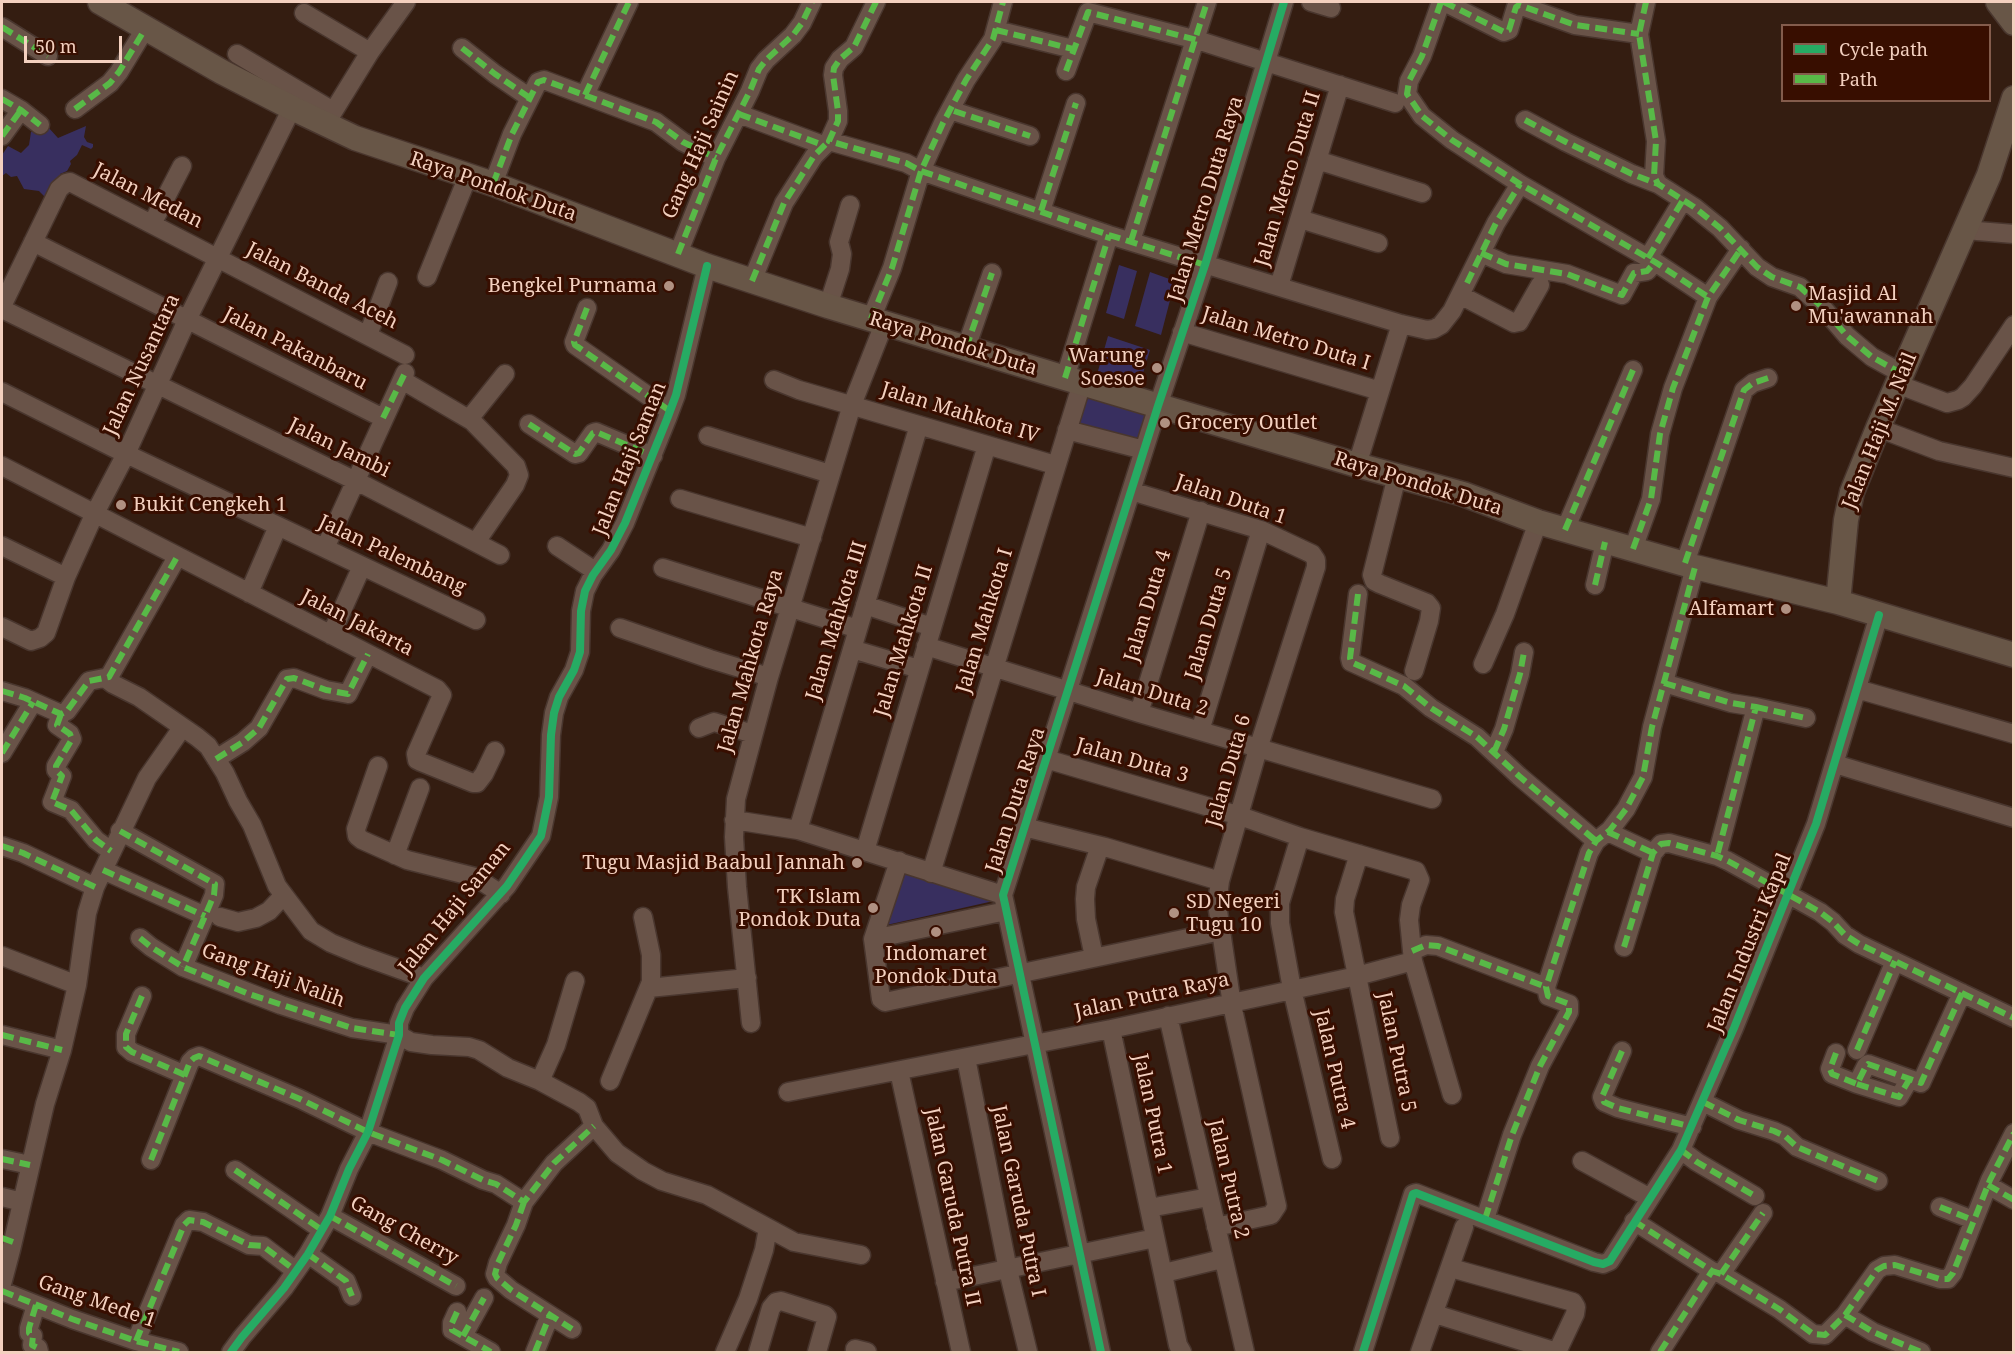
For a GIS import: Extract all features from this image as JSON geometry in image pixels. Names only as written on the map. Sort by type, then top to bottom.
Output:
[{"type":"main road","name":"Raya Pondok Duta","points":[[100,2],[291,108],[329,118],[355,138],[493,184],[707,266],[828,306],[1073,381],[1463,494],[1538,522],[1605,542],[1838,602],[2013,655]]},
{"type":"main road","points":[[1998,2],[2013,23]]},
{"type":"main road","name":"Jalan Haji M. Nail","points":[[1838,602],[1848,507],[1878,428],[1989,175],[2013,98]]},
{"type":"street","points":[[237,54],[329,118],[370,52],[406,2]]},
{"type":"street","points":[[585,96],[629,2]]},
{"type":"street","name":"Gang Haji Sainin","points":[[678,254],[716,158],[759,69],[793,35],[802,23],[812,2]]},
{"type":"street","points":[[752,281],[784,203],[795,184],[826,143],[837,121],[834,68],[840,58],[854,47],[876,2]]},
{"type":"street","name":"Jalan Mahkota Raya","points":[[751,1023],[737,887],[734,820],[736,799],[789,608],[878,321],[921,171],[966,80],[993,39],[1003,2]]},
{"type":"street","points":[[1131,241],[1197,40],[1207,2]]},
{"type":"street","name":"Jalan Metro Duta Raya","points":[[1158,405],[1205,264],[1284,2]]},
{"type":"street","points":[[1311,2],[1331,8]]},
{"type":"street","points":[[1638,34],[1575,25],[1522,5],[1516,7],[1509,30],[1502,32],[1443,2],[1422,56],[1409,81],[1407,94],[1422,116],[1452,140],[1520,184],[1652,260],[1708,297]]},
{"type":"street","points":[[1646,2],[1638,34],[1656,141],[1654,176],[1658,184]]},
{"type":"street","points":[[1066,71],[1089,7],[1395,103]]},
{"type":"street","points":[[304,13],[370,52]]},
{"type":"street","points":[[2,27],[48,56]]},
{"type":"street","points":[[75,109],[110,83],[145,29]]},
{"type":"street","points":[[996,30],[1073,50]]},
{"type":"street","points":[[462,48],[530,98]]},
{"type":"street","points":[[493,184],[512,134],[538,82],[543,80],[656,122],[683,142],[716,158]]},
{"type":"street","name":"Jalan Metro Duta II","points":[[1279,286],[1340,85]]},
{"type":"street","points":[[2,99],[40,125]]},
{"type":"street","points":[[1041,211],[1076,103]]},
{"type":"street","name":"Jalan Nusantara","points":[[2,627],[31,641],[43,636],[94,515],[126,454],[187,320],[291,108]]},
{"type":"street","points":[[2,136],[21,110]]},
{"type":"street","points":[[950,110],[1030,136]]},
{"type":"street","points":[[739,114],[826,143],[906,163],[921,171],[1110,235],[1427,330],[1438,328],[1452,311],[1496,223],[1520,184]]},
{"type":"street","points":[[1525,120],[1632,174],[1658,184],[1683,200],[1719,228],[1758,267],[1772,277],[1800,287],[1823,308],[1847,336],[1899,379],[1947,403],[1963,397],[2013,325]]},
{"type":"street","points":[[1317,160],[1422,193]]},
{"type":"street","points":[[152,224],[182,166]]},
{"type":"street","points":[[427,277],[468,176]]},
{"type":"street","name":"Jalan Medan","points":[[33,242],[59,189],[66,183],[75,184],[217,258]]},
{"type":"street","points":[[1481,253],[1506,264],[1536,267],[1567,274],[1622,295],[1634,273],[1647,271],[1683,200]]},
{"type":"street","points":[[828,306],[840,269],[842,254],[839,242],[850,205]]},
{"type":"street","points":[[1300,219],[1378,243]]},
{"type":"street","points":[[1965,230],[2013,234]]},
{"type":"street","name":"Jalan Mahkota I","points":[[931,873],[1067,430],[1073,381],[1110,235]]},
{"type":"street","points":[[2,307],[33,242]]},
{"type":"street","name":"Jalan Pakanbaru","points":[[33,242],[383,418]]},
{"type":"street","points":[[1633,549],[1651,499],[1660,434],[1673,388],[1708,297],[1741,249]]},
{"type":"street","name":"Jalan Banda Aceh","points":[[217,258],[368,335],[404,369],[472,421],[516,466],[519,475],[514,485],[476,542]]},
{"type":"street","name":"Jalan Haji Saman","points":[[231,1353],[242,1337],[272,1304],[308,1254],[326,1223],[368,1132],[399,1035],[399,1023],[405,1008],[424,978],[501,894],[536,844],[544,828],[549,797],[554,712],[580,652],[583,599],[588,583],[621,531],[676,395],[707,266]]},
{"type":"street","points":[[966,348],[992,273]]},
{"type":"street","points":[[368,335],[388,282]]},
{"type":"street","points":[[1463,289],[1514,323],[1519,322],[1540,285]]},
{"type":"street","name":"Jalan Jambi","points":[[2,307],[500,555]]},
{"type":"street","points":[[587,308],[574,343],[670,411]]},
{"type":"street","name":"Jalan Metro Duta I","points":[[1182,332],[1380,391],[1401,324]]},
{"type":"street","points":[[325,548],[404,369]]},
{"type":"street","points":[[1565,530],[1633,370]]},
{"type":"street","points":[[472,421],[474,414],[505,374]]},
{"type":"street","points":[[1546,987],[1589,853],[1626,809],[1643,777],[1652,726],[1664,683],[1690,565],[1744,390],[1753,383],[1768,378]]},
{"type":"street","name":"Jalan Mahkota IV","points":[[774,380],[799,390],[1055,465]]},
{"type":"street","points":[[1357,465],[1380,391]]},
{"type":"street","name":"Jalan Palembang","points":[[2,392],[126,454],[476,620]]},
{"type":"street","name":"Jalan Duta Raya","points":[[1101,1353],[1004,903],[1024,826],[1158,405]]},
{"type":"street","points":[[529,424],[575,454],[579,453],[596,432],[652,456]]},
{"type":"street","name":"Jalan Mahkota III","points":[[798,830],[919,425]]},
{"type":"street","points":[[1878,428],[1939,451],[2013,468]]},
{"type":"street","points":[[1067,430],[1144,450]]},
{"type":"street","points":[[708,436],[830,474]]},
{"type":"street","name":"Jalan Mahkota II","points":[[865,850],[987,445]]},
{"type":"street","name":"Jalan Jakarta","points":[[2,466],[441,692],[441,700],[416,754],[417,760],[477,783],[495,751]]},
{"type":"street","points":[[1398,476],[1372,575],[1374,581],[1427,603],[1431,608],[1414,671]]},
{"type":"street","name":"Jalan Duta 1","points":[[1131,491],[1261,530],[1315,557]]},
{"type":"street","points":[[680,499],[812,538]]},
{"type":"street","name":"Jalan Duta 4","points":[[1139,713],[1201,511]]},
{"type":"street","points":[[1483,664],[1505,614],[1538,522]]},
{"type":"street","points":[[249,594],[278,526]]},
{"type":"street","name":"Jalan Duta 5","points":[[1200,731],[1261,530]]},
{"type":"street","points":[[1595,585],[1605,542]]},
{"type":"street","points":[[2,546],[66,577]]},
{"type":"street","points":[[557,546],[595,572]]},
{"type":"street","points":[[177,557],[109,677],[109,681],[139,697],[208,746],[252,825],[273,876],[304,924],[316,935],[360,955],[424,978]]},
{"type":"street","name":"Jalan Duta 6","points":[[1216,1227],[1271,1215],[1277,1206],[1231,1002],[1217,904],[1220,881],[1258,749],[1316,567],[1315,557]]},
{"type":"street","points":[[331,635],[362,566]]},
{"type":"street","points":[[663,568],[858,629]]},
{"type":"street","points":[[1358,594],[1351,662],[1404,686],[1431,708],[1477,737],[1519,776],[1602,836],[1653,853]]},
{"type":"street","points":[[865,605],[932,627]]},
{"type":"street","name":"Jalan Industri Kapal","points":[[1485,1219],[1594,1262],[1607,1263],[1650,1198],[1681,1150],[1692,1127],[1816,824],[1879,615]]},
{"type":"street","points":[[620,628],[769,677]]},
{"type":"street","name":"Jalan Duta 2","points":[[926,646],[1258,749],[1432,799]]},
{"type":"street","points":[[852,649],[919,669]]},
{"type":"street","points":[[1494,752],[1506,722],[1524,652]]},
{"type":"street","points":[[216,759],[260,728],[287,679],[294,678],[326,690],[348,694],[369,654]]},
{"type":"street","points":[[109,677],[89,681],[67,711],[61,714],[57,725],[70,734],[72,739],[56,766],[56,770],[62,776],[52,802],[71,810],[96,840],[111,851]]},
{"type":"street","points":[[1664,683],[1731,703],[1806,718]]},
{"type":"street","points":[[1857,688],[2013,734]]},
{"type":"street","points":[[2,691],[25,698],[61,714]]},
{"type":"street","points":[[2,753],[33,702]]},
{"type":"street","points":[[1717,856],[1756,707]]},
{"type":"street","points":[[699,729],[714,722],[753,734]]},
{"type":"street","points":[[2,1284],[7,1240],[22,1202],[47,1097],[62,1050],[77,985],[87,913],[95,887],[147,778],[182,728]]},
{"type":"street","name":"Jalan Duta 3","points":[[1046,759],[1240,816],[1418,874],[1420,880],[1409,920],[1413,956]]},
{"type":"street","points":[[1835,764],[2013,818]]},
{"type":"street","points":[[378,766],[356,829],[357,836],[395,855],[475,877],[501,894]]},
{"type":"street","points":[[395,855],[420,788]]},
{"type":"street","points":[[734,820],[798,830],[865,850],[931,873],[1004,903]]},
{"type":"street","points":[[1024,826],[1220,881]]},
{"type":"street","points":[[120,831],[215,884],[212,917],[183,967]]},
{"type":"street","name":"Jalan Putra 4","points":[[1300,837],[1279,913],[1292,989],[1332,1160]]},
{"type":"street","points":[[1624,947],[1653,853],[1660,844],[1669,843],[1717,856],[1827,916],[1845,935],[2013,1018]]},
{"type":"street","points":[[2,846],[23,853],[95,887]]},
{"type":"street","points":[[1094,957],[1086,919],[1085,899],[1086,887],[1100,846]]},
{"type":"street","name":"Jalan Putra 5","points":[[1359,854],[1344,905],[1390,1138]]},
{"type":"street","points":[[899,861],[873,939],[881,999],[885,1002],[1221,931]]},
{"type":"street","points":[[103,870],[212,917],[238,922],[256,918],[269,911],[284,895]]},
{"type":"street","points":[[873,939],[1004,903]]},
{"type":"street","points":[[610,1081],[652,976],[652,962],[644,917]]},
{"type":"street","name":"Gang Haji Nalih","points":[[140,938],[183,967],[249,994],[352,1028],[399,1035],[420,1044],[469,1047],[479,1050],[508,1068],[540,1081],[579,1102],[587,1108],[594,1126],[617,1153],[643,1171],[662,1181],[707,1195],[794,1242],[861,1255]]},
{"type":"street","name":"Jalan Putra Raya","points":[[788,1092],[1034,1045],[1357,976],[1413,956],[1426,945],[1438,946],[1546,987],[1548,996],[1568,1003],[1570,1008],[1540,1066],[1524,1104],[1485,1219]]},
{"type":"street","points":[[2,956],[77,985]]},
{"type":"street","points":[[1413,956],[1452,1095]]},
{"type":"street","points":[[1857,1050],[1895,961]]},
{"type":"street","points":[[649,988],[747,978]]},
{"type":"street","points":[[540,1081],[556,1045],[575,981]]},
{"type":"street","points":[[1836,1053],[1830,1069],[1832,1074],[1899,1098],[1909,1080],[1918,1083],[1923,1080],[1962,993]]},
{"type":"street","points":[[142,996],[126,1034],[126,1047],[132,1052],[185,1075]]},
{"type":"street","name":"Jalan Putra 2","points":[[1168,1016],[1245,1353]]},
{"type":"street","name":"Jalan Putra 1","points":[[1111,1029],[1181,1352]]},
{"type":"street","points":[[2,1035],[62,1050]]},
{"type":"street","points":[[1622,1051],[1602,1097],[1604,1102],[1618,1108],[1692,1127]]},
{"type":"street","points":[[151,1160],[190,1062],[199,1056],[300,1099],[368,1132],[496,1184],[524,1202]]},
{"type":"street","name":"Jalan Garuda Putra I","points":[[966,1058],[1008,1270],[1028,1353]]},
{"type":"street","name":"Jalan Garuda Putra II","points":[[899,1071],[961,1353]]},
{"type":"street","points":[[1702,1102],[1739,1120],[1774,1131],[1785,1136],[1797,1147],[1878,1181]]},
{"type":"street","points":[[572,1329],[512,1290],[495,1274],[524,1202],[554,1163],[594,1126]]},
{"type":"street","points":[[1634,1221],[1779,1309],[1813,1334],[1825,1335],[1845,1316],[1876,1270],[1884,1266],[1895,1265],[1940,1279],[1948,1279],[1953,1273],[1988,1185],[2013,1133]]},
{"type":"street","points":[[1681,1150],[1755,1196]]},
{"type":"street","points":[[2,1159],[30,1165]]},
{"type":"street","points":[[1582,1161],[1650,1198]]},
{"type":"street","name":"Gang Cherry","points":[[235,1170],[326,1223],[456,1286]]},
{"type":"street","points":[[1988,1185],[2013,1200]]},
{"type":"street","points":[[1363,1353],[1413,1194],[1416,1193],[1485,1219]]},
{"type":"street","points":[[2,1197],[22,1202]]},
{"type":"street","points":[[1149,1208],[1209,1197]]},
{"type":"street","points":[[1940,1207],[1973,1220]]},
{"type":"street","points":[[1660,1353],[1763,1213]]},
{"type":"street","points":[[136,1341],[184,1225],[189,1220],[203,1222],[249,1245],[263,1246],[296,1271]]},
{"type":"street","points":[[1420,1353],[1464,1227]]},
{"type":"street","points":[[725,1353],[748,1299],[764,1250],[768,1228]]},
{"type":"street","points":[[945,1282],[1155,1238]]},
{"type":"street","points":[[308,1254],[346,1281],[352,1296]]},
{"type":"street","points":[[1164,1273],[1222,1259]]},
{"type":"street","points":[[1435,1314],[1557,1353],[1575,1314],[1576,1307],[1573,1302],[1451,1268]]},
{"type":"street","name":"Gang Mede 1","points":[[2,1291],[136,1341],[179,1353]]},
{"type":"street","points":[[463,1336],[484,1298]]},
{"type":"street","points":[[758,1353],[771,1308],[776,1302],[782,1301],[825,1315],[817,1353]]},
{"type":"street","points":[[36,1305],[29,1333],[33,1336],[32,1345],[38,1348],[39,1353]]},
{"type":"street","points":[[457,1312],[451,1328],[491,1353]]},
{"type":"street","points":[[536,1353],[550,1315]]},
{"type":"street","points":[[1845,1316],[1873,1332],[1921,1353]]},
{"type":"street","points":[[855,1353],[855,1349],[867,1353]]},
{"type":"shaded area","points":[[86,126],[84,137],[87,142],[93,144],[93,147],[91,149],[82,145],[77,155],[70,161],[71,164],[67,171],[60,174],[61,177],[46,198],[39,191],[24,189],[17,176],[11,177],[6,173],[2,176],[2,155],[8,146],[21,153],[29,145],[31,132],[48,127],[58,138]]},
{"type":"shaded area","points":[[1119,265],[1137,271],[1124,319],[1106,313]]},
{"type":"shaded area","points":[[1150,272],[1175,281],[1161,335],[1135,326]]},
{"type":"shaded area","points":[[1108,336],[1150,350],[1140,383],[1098,371]]},
{"type":"shaded area","points":[[1090,393],[1151,409],[1141,441],[1078,423]]},
{"type":"shaded area","points":[[903,863],[998,900],[882,926]]},
{"type":"marked path","points":[[585,95],[629,2]]},
{"type":"marked path","points":[[678,254],[716,158],[759,69],[793,35],[802,23],[812,2]]},
{"type":"marked path","points":[[876,2],[854,47],[840,59],[834,68],[838,121],[829,141],[906,163],[921,171],[1205,265]]},
{"type":"marked path","points":[[871,319],[892,268],[921,171],[966,80],[993,39],[1003,2]]},
{"type":"marked path","points":[[1131,241],[1207,2]]},
{"type":"marked path","points":[[1441,2],[1422,56],[1409,81],[1407,94],[1422,116],[1452,140],[1520,184],[1655,262],[1708,297]]},
{"type":"marked path","points":[[1444,2],[1504,32],[1509,30],[1516,7],[1519,5],[1575,25],[1639,34]]},
{"type":"marked path","points":[[1646,2],[1639,34],[1656,141],[1654,176],[1658,184],[1694,207],[1720,228],[1757,267],[1772,277],[1800,287],[1823,308],[1847,336],[1872,357],[1901,373]]},
{"type":"marked path","points":[[1066,71],[1088,12],[1197,40]]},
{"type":"marked path","points":[[2,27],[48,56]]},
{"type":"marked path","points":[[75,109],[110,83],[145,29]]},
{"type":"marked path","points":[[996,30],[1073,49]]},
{"type":"marked path","points":[[462,48],[530,98]]},
{"type":"marked path","points":[[493,184],[512,134],[538,82],[544,80],[656,122],[683,142],[716,158]]},
{"type":"marked path","points":[[2,99],[40,125]]},
{"type":"marked path","points":[[1041,211],[1076,103]]},
{"type":"marked path","points":[[2,136],[21,110]]},
{"type":"marked path","points":[[954,111],[1030,136]]},
{"type":"marked path","points":[[739,114],[823,145]]},
{"type":"marked path","points":[[1525,120],[1632,174],[1658,184]]},
{"type":"marked path","points":[[752,281],[784,203],[814,156],[829,141]]},
{"type":"marked path","points":[[1467,283],[1496,223],[1520,184]]},
{"type":"marked path","points":[[1648,258],[1683,200]]},
{"type":"marked path","points":[[1065,378],[1109,235]]},
{"type":"marked path","points":[[1633,549],[1651,499],[1660,434],[1673,388],[1708,297],[1741,249]]},
{"type":"marked path","points":[[1481,253],[1506,264],[1567,274],[1622,295],[1634,273],[1647,271],[1655,262]]},
{"type":"marked path","points":[[966,348],[992,273]]},
{"type":"marked path","points":[[587,308],[574,342],[575,345],[670,411]]},
{"type":"marked path","points":[[1565,530],[1633,370]]},
{"type":"marked path","points":[[383,418],[405,373]]},
{"type":"marked path","points":[[1685,563],[1744,390],[1753,383],[1768,378]]},
{"type":"marked path","points":[[529,424],[575,454],[579,453],[596,432],[653,456]]},
{"type":"marked path","points":[[1595,585],[1605,542]]},
{"type":"marked path","points":[[2,691],[25,698],[61,714],[67,711],[89,681],[109,677],[177,557]]},
{"type":"marked path","points":[[1485,1219],[1512,1135],[1540,1066],[1569,1012],[1569,1004],[1548,996],[1546,987],[1589,853],[1596,841],[1610,830],[1626,809],[1643,777],[1652,727],[1695,567]]},
{"type":"marked path","points":[[1358,594],[1351,662],[1404,686],[1431,708],[1477,737],[1596,841]]},
{"type":"marked path","points":[[1494,752],[1504,729],[1524,652]]},
{"type":"marked path","points":[[216,759],[243,742],[259,728],[287,679],[294,678],[326,690],[348,694],[368,654]]},
{"type":"marked path","points":[[1664,683],[1731,703],[1756,707],[1717,856]]},
{"type":"marked path","points":[[2,753],[33,702]]},
{"type":"marked path","points":[[1756,707],[1806,718]]},
{"type":"marked path","points":[[61,714],[57,725],[70,734],[72,739],[56,766],[56,770],[62,776],[52,802],[71,810],[96,840],[111,851]]},
{"type":"marked path","points":[[120,831],[215,884],[214,895],[183,967]]},
{"type":"marked path","points":[[1608,832],[1653,853]]},
{"type":"marked path","points":[[1624,947],[1653,853],[1661,844],[1669,843],[1728,861],[1820,912],[1845,935],[1859,944],[2014,1018]]},
{"type":"marked path","points":[[2,846],[23,853],[95,887]]},
{"type":"marked path","points":[[103,870],[205,916]]},
{"type":"marked path","points":[[140,938],[183,967],[249,994],[352,1028],[399,1035]]},
{"type":"marked path","points":[[1412,951],[1426,945],[1438,946],[1546,987]]},
{"type":"marked path","points":[[1857,1050],[1895,961]]},
{"type":"marked path","points":[[1836,1053],[1830,1069],[1832,1074],[1857,1084],[1868,1064],[1921,1083],[1962,993]]},
{"type":"marked path","points":[[142,996],[126,1034],[126,1047],[132,1052],[185,1075]]},
{"type":"marked path","points":[[2,1035],[62,1050]]},
{"type":"marked path","points":[[1622,1051],[1602,1097],[1604,1102],[1618,1108],[1692,1127]]},
{"type":"marked path","points":[[151,1160],[190,1062],[199,1056],[300,1099],[368,1132],[442,1160],[496,1184],[524,1202],[554,1163],[594,1126]]},
{"type":"marked path","points":[[1857,1084],[1899,1097],[1909,1080]]},
{"type":"marked path","points":[[1703,1102],[1739,1120],[1774,1131],[1785,1136],[1797,1147],[1878,1181]]},
{"type":"marked path","points":[[1845,1315],[1877,1270],[1884,1266],[1895,1265],[1940,1279],[1948,1279],[1953,1273],[1990,1180],[2014,1133]]},
{"type":"marked path","points":[[1681,1150],[1755,1196]]},
{"type":"marked path","points":[[2,1159],[30,1165]]},
{"type":"marked path","points":[[235,1170],[322,1230]]},
{"type":"marked path","points":[[1988,1185],[2014,1200]]},
{"type":"marked path","points":[[524,1202],[495,1274],[511,1290],[572,1329]]},
{"type":"marked path","points":[[1940,1207],[1973,1220]]},
{"type":"marked path","points":[[1721,1274],[1763,1213]]},
{"type":"marked path","points":[[330,1216],[456,1286]]},
{"type":"marked path","points":[[136,1341],[184,1225],[189,1220],[203,1222],[249,1245],[263,1246],[296,1271]]},
{"type":"marked path","points":[[1634,1221],[1712,1271],[1721,1274],[1779,1309],[1813,1334],[1825,1335],[1845,1315],[1873,1332],[1921,1352]]},
{"type":"marked path","points":[[2,1238],[13,1242]]},
{"type":"marked path","points":[[308,1254],[346,1281],[352,1296]]},
{"type":"marked path","points":[[1660,1352],[1712,1271]]},
{"type":"marked path","points":[[2,1291],[72,1319],[136,1341],[179,1352]]},
{"type":"marked path","points":[[463,1336],[484,1298]]},
{"type":"marked path","points":[[36,1305],[29,1333],[33,1336],[32,1345],[38,1348],[39,1352]]},
{"type":"marked path","points":[[457,1312],[452,1323],[452,1330],[491,1352]]},
{"type":"marked path","points":[[535,1352],[550,1315]]},
{"type":"cycle path","points":[[1101,1352],[1003,895],[1205,265],[1284,2]]},
{"type":"cycle path","points":[[231,1352],[284,1288],[308,1254],[330,1216],[349,1169],[368,1132],[399,1035],[399,1023],[405,1008],[424,978],[507,886],[541,836],[549,797],[554,713],[580,652],[581,611],[585,591],[625,523],[667,419],[676,395],[707,266]]},
{"type":"cycle path","points":[[1363,1352],[1413,1194],[1416,1193],[1594,1262],[1603,1264],[1610,1261],[1681,1150],[1734,1028],[1816,824],[1879,615]]},
{"type":"place","name":"Bengkel Purnama","points":[[669,286]]},
{"type":"place","name":"Masjid Al Mu'awannah","points":[[1796,306]]},
{"type":"place","name":"Warung Soesoe","points":[[1157,368]]},
{"type":"place","name":"Grocery Outlet","points":[[1165,423]]},
{"type":"place","name":"Bukit Cengkeh 1","points":[[121,505]]},
{"type":"place","name":"Alfamart","points":[[1786,609]]},
{"type":"place","name":"Tugu Masjid Baabul Jannah","points":[[857,863]]},
{"type":"place","name":"TK Islam Pondok Duta","points":[[873,908]]},
{"type":"place","name":"SD Negeri Tugu 10","points":[[1174,913]]},
{"type":"place","name":"Indomaret Pondok Duta","points":[[936,932]]}]
